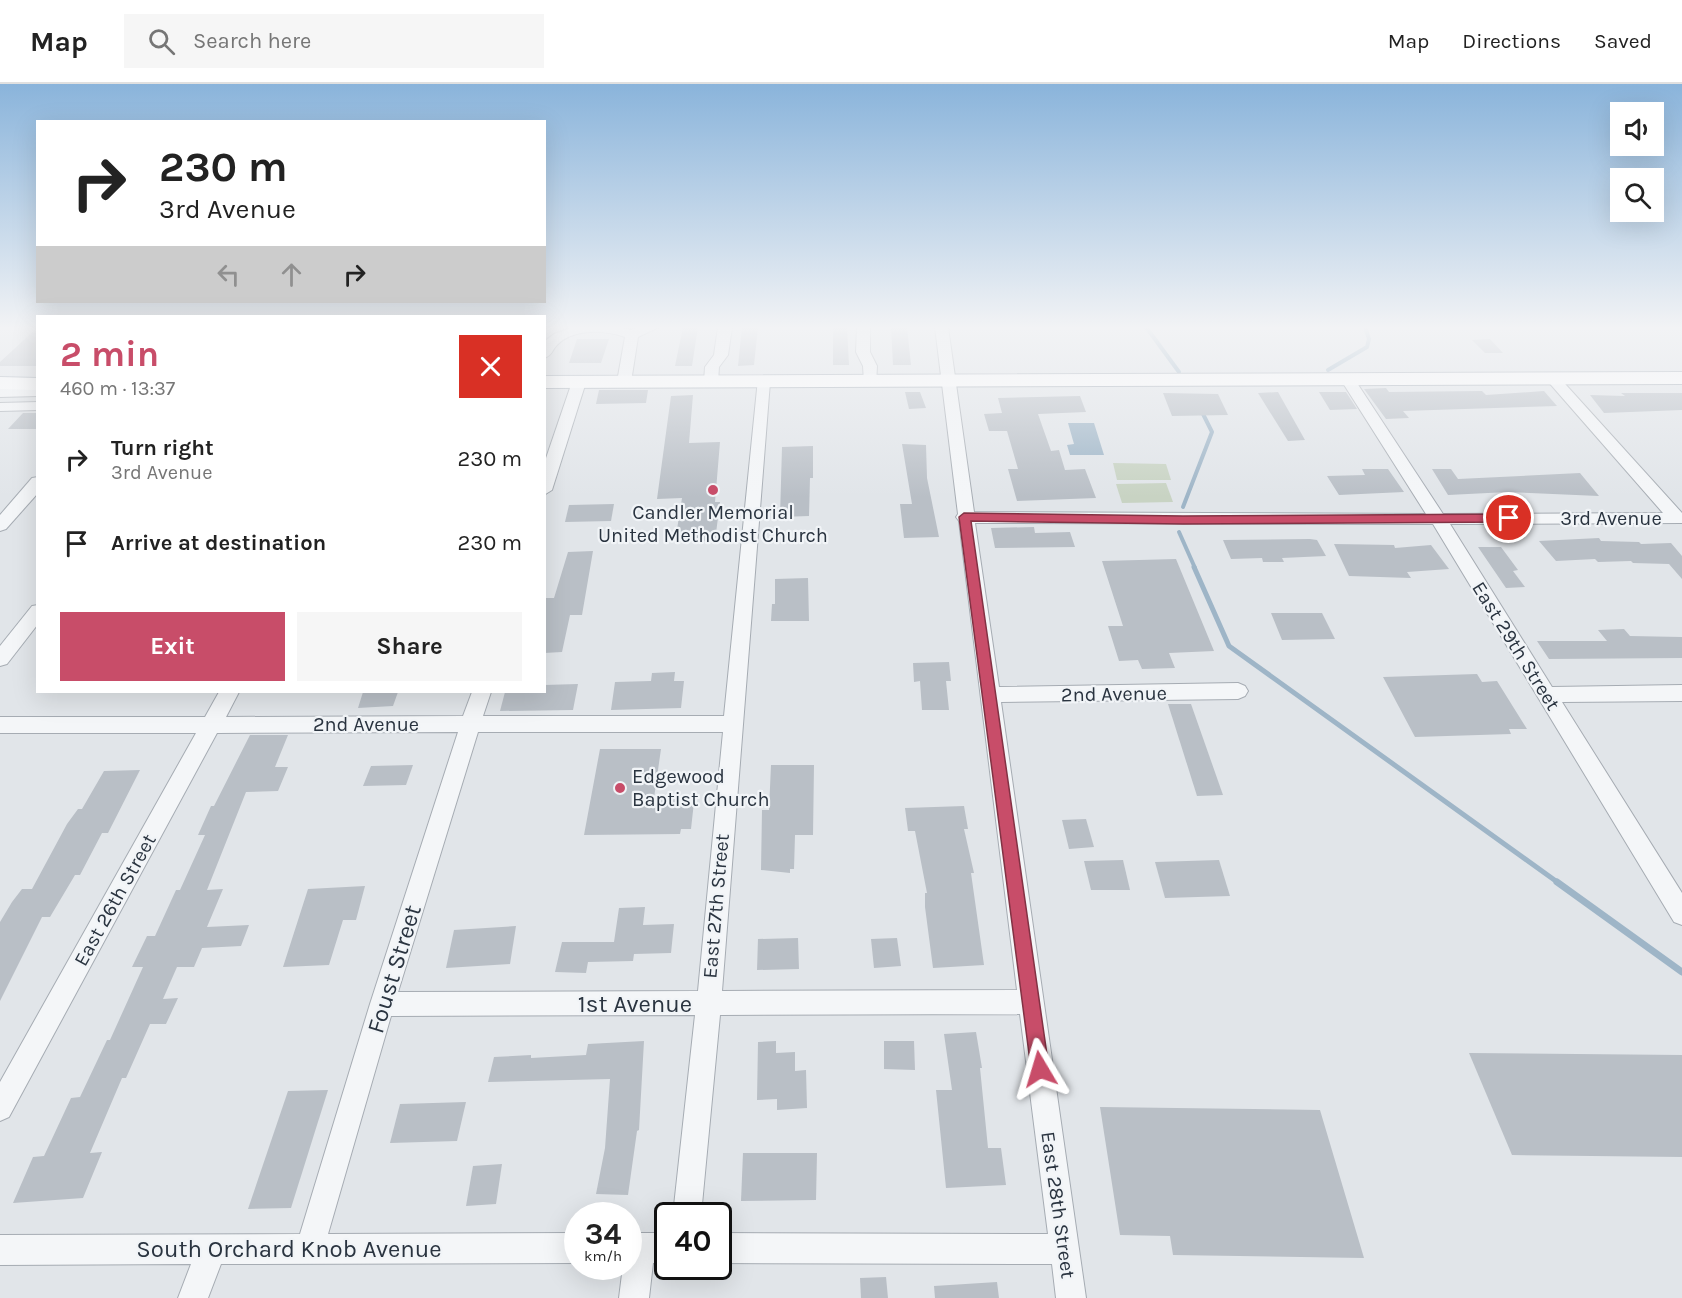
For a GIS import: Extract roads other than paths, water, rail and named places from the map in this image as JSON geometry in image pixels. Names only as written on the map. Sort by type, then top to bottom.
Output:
[{"type":"main road","points":[[2,388],[36,384]]},
{"type":"street","points":[[546,484],[578,384]]},
{"type":"street","name":"East 27th Street","points":[[688,1202],[709,1004],[731,723],[763,384]]},
{"type":"street","name":"East 28th Street","points":[[948,384],[964,517],[1071,1298]]},
{"type":"street","name":"East 29th Street","points":[[1350,384],[1437,518],[1682,914]]},
{"type":"street","points":[[1557,384],[1679,518]]},
{"type":"street","points":[[2,388],[36,392]]},
{"type":"street","points":[[0,407],[36,406]]},
{"type":"street","points":[[0,525],[36,484]]},
{"type":"street","name":"3rd Avenue","points":[[964,517],[1679,518]]},
{"type":"street","points":[[0,659],[36,613]]},
{"type":"street","name":"2nd Avenue","points":[[989,695],[1238,691]]},
{"type":"street","name":"East 26th Street","points":[[0,1108],[228,693]]},
{"type":"street","name":"Foust Street","points":[[310,1248],[382,1004],[481,693]]},
{"type":"street","points":[[1546,695],[1682,693]]},
{"type":"street","name":"2nd Avenue","points":[[0,725],[731,723]]},
{"type":"street","name":"1st Avenue","points":[[382,1004],[1031,1002]]},
{"type":"street","name":"South Orchard Knob Avenue","points":[[0,1250],[564,1248]]},
{"type":"street","points":[[634,1298],[645,1248]]},
{"type":"street","points":[[732,1248],[1063,1249]]},
{"type":"street","points":[[193,1298],[211,1250]]},
{"type":"water","points":[[1068,423],[1094,423],[1104,455],[1070,455],[1067,445],[1074,444]]},
{"type":"waterway","points":[[1183,507],[1212,432],[1201,410]]},
{"type":"waterway","points":[[1179,532],[1195,568]]},
{"type":"waterway","points":[[1194,567],[1229,646],[1560,884]]},
{"type":"waterway","points":[[1557,882],[1682,972]]},
{"type":"place","name":"Candler Memorial United Methodist Church","points":[[713,490]]},
{"type":"place","name":"Edgewood Baptist Church","points":[[620,788]]}]
